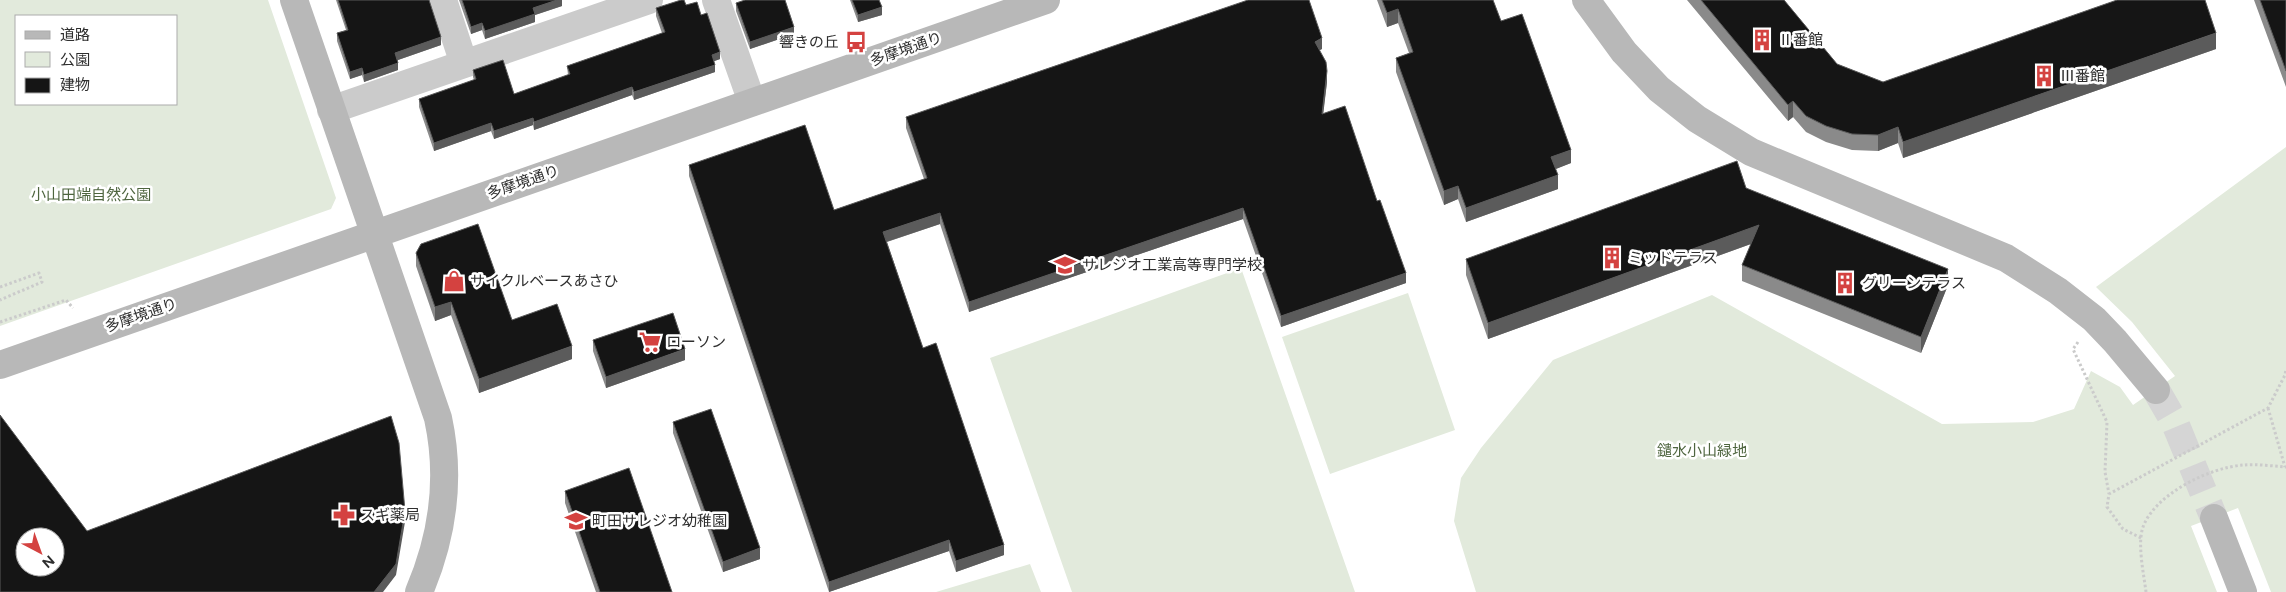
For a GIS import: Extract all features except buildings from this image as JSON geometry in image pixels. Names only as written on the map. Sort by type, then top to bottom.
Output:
[{"type":"street","points":[[294,0],[432,396],[443,442],[445,484],[440,526],[435,550],[419,592]]},
{"type":"street","points":[[443,0],[464,64]]},
{"type":"street","points":[[331,110],[464,64],[581,11],[650,0]]},
{"type":"street","points":[[716,0],[752,102]]},
{"type":"street","name":"多摩境通り","points":[[0,365],[1046,0]]},
{"type":"street","points":[[1586,0],[1624,52],[1659,89],[1696,119],[1751,152],[2006,258],[2058,291],[2094,320],[2115,341],[2156,390]]},
{"type":"street","points":[[2214,518],[2243,592]]},
{"type":"path","points":[[0,287],[39,273],[42,282],[0,300]]},
{"type":"path","points":[[0,322],[66,300],[73,308]]},
{"type":"path","points":[[2083,335],[2073,349],[2107,422],[2105,472],[2109,494],[2107,507],[2124,529],[2141,538]]},
{"type":"path","points":[[2109,494],[2268,408],[2285,375],[2286,369]]},
{"type":"path","points":[[2268,408],[2285,467]]},
{"type":"green space","name":"小山田端自然公園","points":[[0,0],[268,0],[336,198],[331,209],[0,326]]},
{"type":"green space","name":"鑓水小山緑地","points":[[2286,147],[2286,592],[2271,592],[2238,508],[2191,526],[2217,592],[1476,592],[1454,521],[1461,478],[1481,448],[1553,360],[1712,295],[1942,424],[2033,422],[2074,409],[2091,371],[2120,387],[2133,405],[2175,376],[2132,322],[2096,287]]},
{"type":"green space","points":[[1241,268],[1355,592],[1072,592],[990,358]]},
{"type":"green space","points":[[1408,293],[1455,430],[1330,474],[1282,337]]},
{"type":"green space","points":[[1030,564],[1041,592],[936,592]]},
{"type":"tunnel","points":[[2156,390],[2175,423],[2214,518]]},
{"type":"place","name":"Ⅱ番館","points":[[1762,40]]},
{"type":"place","name":"響きの丘","points":[[856,42]]},
{"type":"place","name":"Ⅲ番館","points":[[2044,76]]},
{"type":"place","name":"ミッドテラス","points":[[1612,258]]},
{"type":"place","name":"サレジオ工業高等専門学校","points":[[1065,265]]},
{"type":"place","name":"サイクルベースあさひ","points":[[454,281]]},
{"type":"place","name":"グリーンテラス","points":[[1845,283]]},
{"type":"place","name":"ローソン","points":[[650,342]]},
{"type":"place","name":"スギ薬局","points":[[344,515]]},
{"type":"place","name":"町田サレジオ幼稚園","points":[[576,521]]}]
